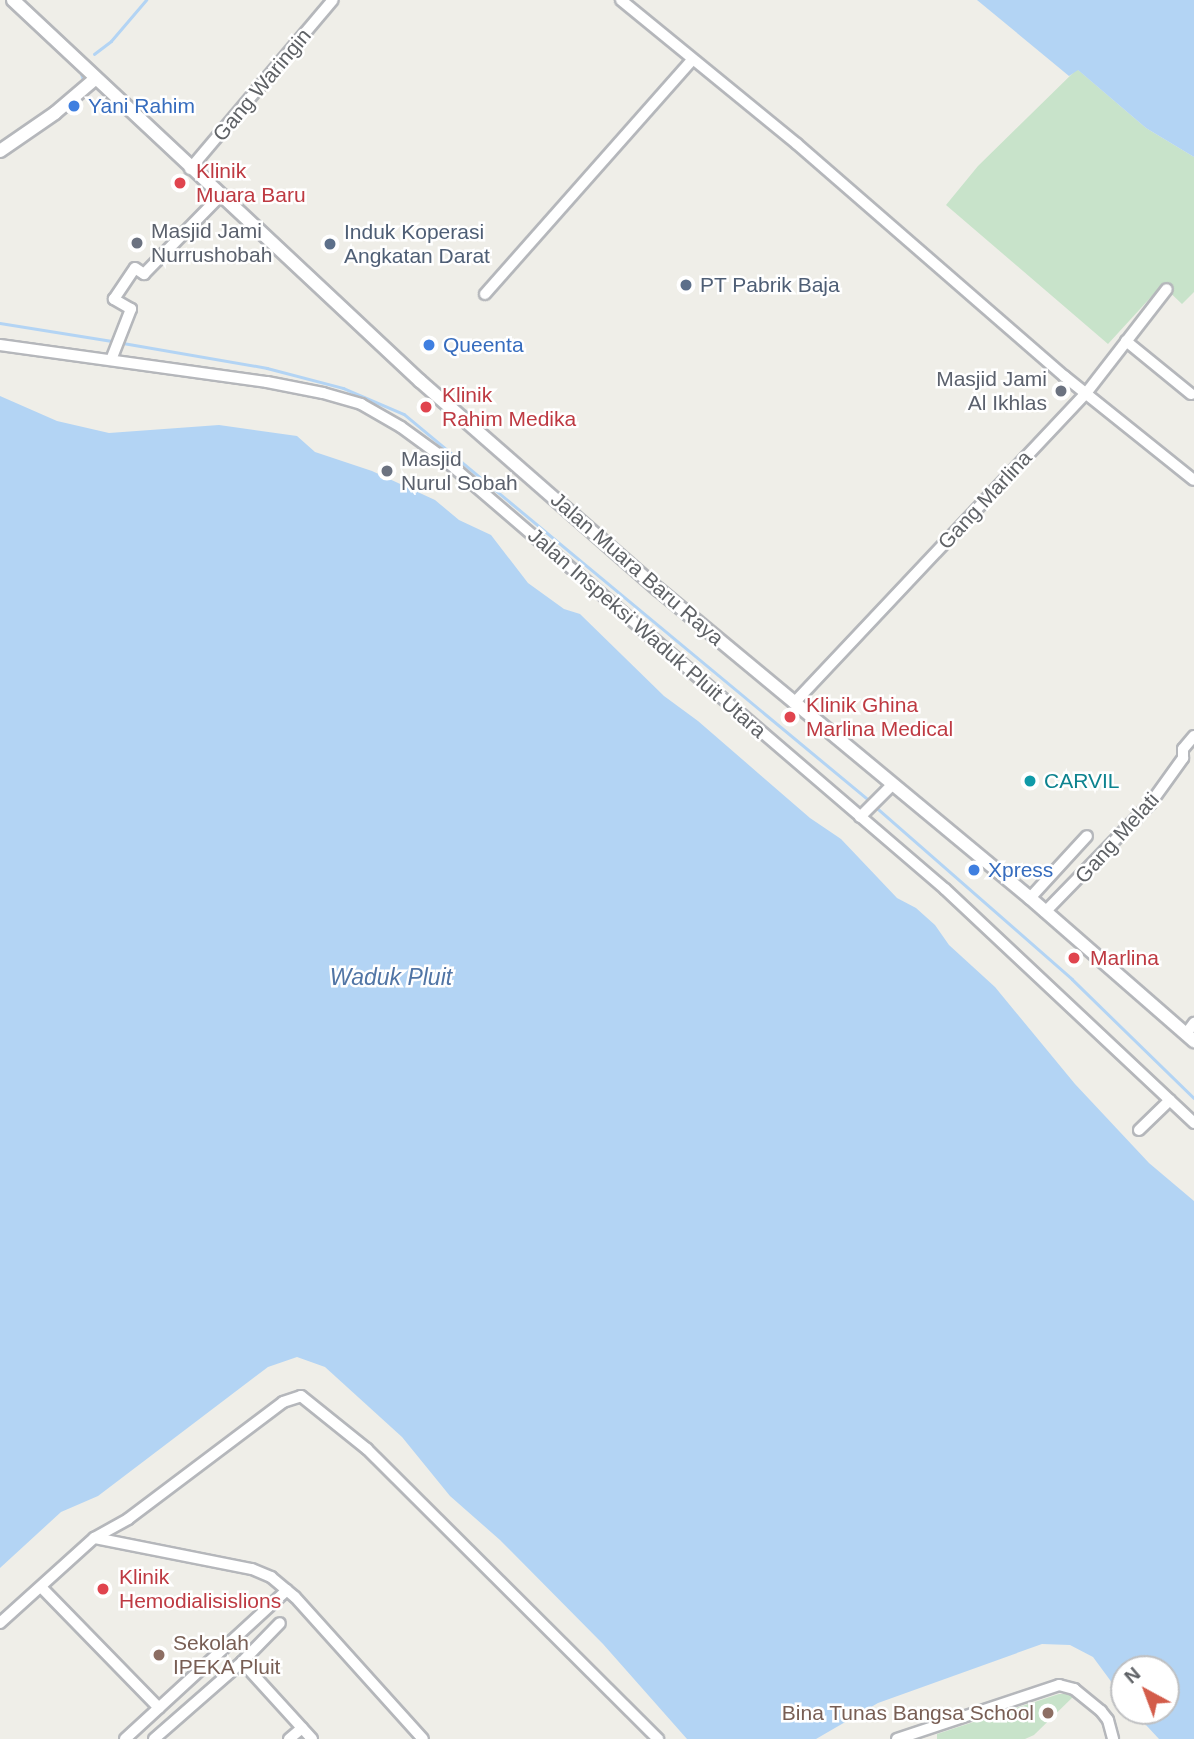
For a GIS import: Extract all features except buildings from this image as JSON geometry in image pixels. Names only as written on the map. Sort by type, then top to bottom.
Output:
[{"type":"street","name":"Jalan Muara Baru Raya","points":[[13,0],[190,169],[420,381],[891,786],[1030,898],[1190,1038]]},
{"type":"street","name":"Gang Waringin","points":[[190,169],[333,0]]},
{"type":"street","points":[[621,0],[797,144],[1194,480]]},
{"type":"street","points":[[485,294],[692,60]]},
{"type":"street","points":[[0,151],[36,127],[94,79]]},
{"type":"street","points":[[111,360],[131,309],[114,299],[135,268],[144,274],[220,196]]},
{"type":"street","name":"Gang Marlina","points":[[794,703],[1087,392],[1167,289]]},
{"type":"street","points":[[1126,341],[1191,394]]},
{"type":"street","name":"Jalan Inspeksi Waduk Pluit Utara","points":[[0,345],[323,393],[360,404],[401,427],[439,454],[860,817],[1040,976],[1194,1123]]},
{"type":"street","name":"Gang Melati","points":[[1045,912],[1150,804],[1183,758],[1183,749],[1194,736]]},
{"type":"street","points":[[860,817],[891,786]]},
{"type":"street","points":[[1030,898],[1087,836]]},
{"type":"street","points":[[1190,1038],[1194,1023]]},
{"type":"street","points":[[1139,1130],[1170,1100]]},
{"type":"street","points":[[0,1623],[94,1538],[128,1519],[283,1402],[301,1396],[367,1449],[658,1739]]},
{"type":"street","points":[[94,1538],[251,1569],[271,1577],[291,1594],[420,1738]]},
{"type":"street","points":[[41,1587],[159,1708]]},
{"type":"street","points":[[125,1739],[291,1594]]},
{"type":"street","points":[[154,1739],[242,1662],[280,1623]]},
{"type":"street","points":[[242,1662],[312,1739]]},
{"type":"street","points":[[897,1739],[1059,1685],[1074,1689],[1101,1711],[1108,1720],[1113,1739]]},
{"type":"street","points":[[289,1739],[302,1728]]},
{"type":"green space","points":[[1077,69],[1146,128],[1194,157],[1194,292],[1182,304],[1162,285],[1108,344],[946,205],[978,166]]},
{"type":"green space","points":[[1059,1694],[1076,1694],[1034,1735],[1025,1739],[937,1739],[937,1734]]},
{"type":"water","points":[[977,0],[1194,0],[1194,157],[1146,128],[1078,70],[1069,76]]},
{"type":"water","name":"Waduk Pluit","points":[[0,396],[57,421],[109,433],[219,425],[297,436],[315,452],[372,471],[435,500],[459,520],[491,535],[528,583],[564,609],[580,614],[664,696],[698,721],[810,818],[841,839],[897,898],[916,908],[935,925],[949,945],[995,987],[1075,1084],[1149,1163],[1194,1201],[1194,1739],[1159,1739],[1146,1725],[1180,1725],[1180,1655],[1110,1655],[1110,1680],[1093,1657],[1070,1645],[1042,1644],[878,1703],[816,1739],[687,1739],[603,1644],[500,1540],[450,1496],[402,1437],[325,1367],[297,1357],[268,1367],[98,1496],[61,1512],[0,1568]]},
{"type":"waterway","points":[[94,54],[111,41],[146,0]]},
{"type":"waterway","points":[[75,88],[83,80],[80,71]]},
{"type":"waterway","points":[[0,323],[112,341]]},
{"type":"waterway","points":[[123,343],[267,368],[343,388],[404,414],[870,801]]},
{"type":"waterway","points":[[877,808],[1072,979],[1194,1098]]},
{"type":"place","name":"Yani Rahim","points":[[74,106]]},
{"type":"place","name":"Klinik Muara Baru","points":[[180,183]]},
{"type":"place","name":"Masjid Jami Nurrushobah","points":[[137,243]]},
{"type":"place","name":"Induk Koperasi Angkatan Darat","points":[[330,244]]},
{"type":"place","name":"PT Pabrik Baja","points":[[686,285]]},
{"type":"place","name":"Queenta","points":[[429,345]]},
{"type":"place","name":"Masjid Jami Al Ikhlas","points":[[1061,391]]},
{"type":"place","name":"Klinik Rahim Medika","points":[[426,407]]},
{"type":"place","name":"Masjid Nurul Sobah","points":[[387,471]]},
{"type":"place","name":"Klinik Ghina Marlina Medical","points":[[790,717]]},
{"type":"place","name":"CARVIL","points":[[1030,781]]},
{"type":"place","name":"Xpress","points":[[974,870]]},
{"type":"place","name":"Marlina","points":[[1074,958]]},
{"type":"place","name":"Klinik Hemodialisislions","points":[[103,1589]]},
{"type":"place","name":"Sekolah IPEKA Pluit","points":[[159,1655]]},
{"type":"place","name":"Bina Tunas Bangsa School","points":[[1048,1713]]}]
